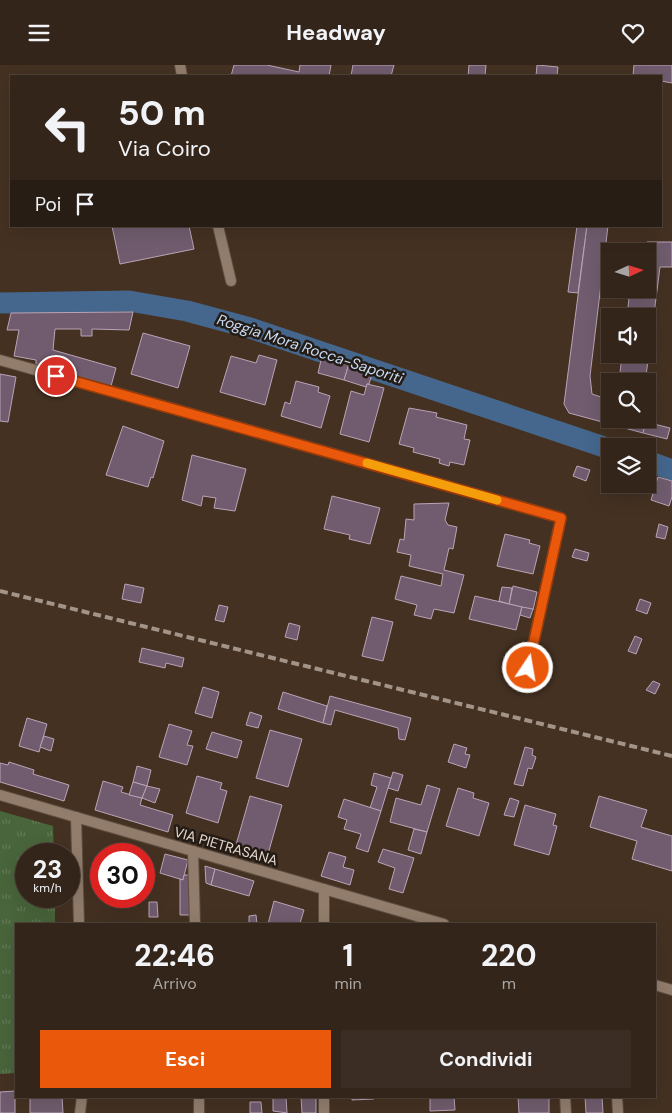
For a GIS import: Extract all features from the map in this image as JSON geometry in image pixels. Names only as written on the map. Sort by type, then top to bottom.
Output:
[{"type":"street","points":[[218,227],[231,281]]},
{"type":"street","points":[[0,360],[561,518],[528,668]]},
{"type":"street","name":"VIA PIETRASANA","points":[[0,795],[441,923]]},
{"type":"street","points":[[76,817],[79,923]]},
{"type":"street","points":[[193,851],[195,923]]},
{"type":"street","points":[[324,889],[324,923]]},
{"type":"street","points":[[656,985],[672,990]]},
{"type":"street","points":[[80,1113],[82,1098]]},
{"type":"street","points":[[199,1098],[200,1113]]},
{"type":"street","points":[[324,1098],[324,1113]]},
{"type":"street","points":[[565,1098],[566,1113]]},
{"type":"street","points":[[617,1098],[618,1113]]},
{"type":"green space","points":[[0,811],[53,826],[54,843],[15,843],[15,908],[55,908],[55,923],[15,923],[15,1073],[0,1074]]},
{"type":"building","points":[[234,65],[267,65],[299,72],[300,65],[331,65],[329,75],[231,75]]},
{"type":"building","points":[[353,65],[394,65],[391,75],[351,75]]},
{"type":"building","points":[[469,65],[486,65],[485,75],[468,75]]},
{"type":"building","points":[[537,65],[558,67],[557,75],[536,75]]},
{"type":"building","points":[[634,65],[672,65],[672,83],[662,81],[662,75],[633,75]]},
{"type":"building","points":[[112,227],[189,227],[194,249],[120,264]]},
{"type":"building","points":[[577,227],[587,227],[578,293],[568,292]]},
{"type":"building","points":[[587,227],[608,227],[606,243],[601,243],[601,284],[590,376],[592,394],[601,397],[601,422],[569,413],[564,404]]},
{"type":"building","points":[[672,242],[672,267],[660,267],[655,308],[628,308],[629,298],[656,298],[656,243],[647,243]]},
{"type":"building","points":[[133,312],[129,330],[92,329],[92,336],[81,336],[81,329],[55,329],[53,350],[116,368],[111,386],[36,364],[36,360],[14,356],[19,330],[7,330],[11,313]]},
{"type":"building","points":[[143,333],[190,346],[178,388],[131,374]]},
{"type":"building","points":[[259,355],[277,360],[265,405],[220,392],[231,356],[256,363]]},
{"type":"building","points":[[322,356],[349,364],[344,380],[318,373]]},
{"type":"building","points":[[621,363],[648,363],[646,373],[620,373]]},
{"type":"building","points":[[349,364],[373,371],[369,384],[366,387],[344,380]]},
{"type":"building","points":[[0,374],[16,377],[8,422],[0,421]]},
{"type":"building","points":[[296,381],[319,387],[318,392],[330,396],[321,428],[281,416],[285,402],[290,404]]},
{"type":"building","points":[[367,384],[384,388],[369,442],[340,434],[351,391],[364,395]]},
{"type":"building","points":[[409,408],[437,413],[436,417],[467,425],[464,439],[470,440],[464,465],[450,462],[449,466],[442,464],[439,463],[440,459],[413,452],[414,448],[399,444]]},
{"type":"building","points":[[656,424],[670,428],[667,439],[643,433],[644,428],[656,428]]},
{"type":"building","points":[[123,426],[164,441],[153,478],[151,477],[148,487],[106,475]]},
{"type":"building","points":[[624,428],[644,428],[643,433]]},
{"type":"building","points":[[192,455],[246,469],[235,511],[214,508],[216,498],[203,496],[201,506],[182,500]]},
{"type":"building","points":[[577,466],[590,470],[586,481],[573,476]]},
{"type":"building","points":[[658,477],[672,481],[672,497],[669,506],[651,500],[653,493],[656,493]]},
{"type":"building","points":[[332,496],[380,508],[370,544],[349,539],[350,535],[324,529]]},
{"type":"building","points":[[449,503],[445,520],[448,525],[457,527],[453,549],[449,548],[444,570],[464,575],[454,613],[434,609],[431,619],[414,615],[417,605],[395,599],[401,576],[441,586],[443,574],[409,566],[411,555],[397,552],[400,539],[404,540],[406,519],[414,520],[414,504]]},
{"type":"building","points":[[659,524],[668,527],[665,539],[656,537]]},
{"type":"building","points":[[505,534],[530,540],[529,543],[540,546],[533,574],[497,566]]},
{"type":"building","points":[[575,549],[589,553],[587,561],[572,557]]},
{"type":"building","points":[[125,584],[144,588],[141,603],[122,599]]},
{"type":"building","points":[[513,586],[537,592],[533,610],[509,604]]},
{"type":"building","points":[[502,587],[512,588],[509,604],[499,601]]},
{"type":"building","points":[[475,596],[522,607],[516,630],[469,619]]},
{"type":"building","points":[[640,599],[651,603],[647,614],[636,610]]},
{"type":"building","points":[[219,605],[228,607],[224,622],[215,620]]},
{"type":"building","points":[[522,607],[533,609],[530,618],[520,615]]},
{"type":"building","points":[[372,617],[393,622],[383,661],[362,656]]},
{"type":"building","points":[[289,623],[300,626],[297,640],[285,637]]},
{"type":"building","points":[[635,636],[642,639],[636,654],[628,651]]},
{"type":"building","points":[[142,648],[184,658],[182,667],[166,663],[165,668],[139,662]]},
{"type":"building","points":[[653,681],[660,684],[655,694],[646,690]]},
{"type":"building","points":[[203,687],[219,692],[212,718],[195,713]]},
{"type":"building","points":[[283,692],[327,706],[323,723],[278,709]]},
{"type":"building","points":[[330,696],[411,718],[405,740],[399,739],[398,728],[335,710],[331,725],[323,723]]},
{"type":"building","points":[[250,712],[262,716],[258,728],[246,725]]},
{"type":"building","points":[[27,718],[47,724],[39,752],[19,746]]},
{"type":"building","points":[[169,724],[192,731],[187,745],[193,746],[187,765],[159,757]]},
{"type":"building","points":[[270,730],[302,739],[288,787],[256,778]]},
{"type":"building","points":[[212,732],[242,741],[237,758],[206,749]]},
{"type":"building","points":[[44,736],[54,739],[51,751],[40,747]]},
{"type":"building","points":[[454,744],[467,748],[465,754],[470,755],[466,768],[448,762]]},
{"type":"building","points":[[525,747],[533,749],[532,755],[536,757],[532,769],[528,768],[523,786],[514,784]]},
{"type":"building","points":[[9,762],[34,770],[33,774],[69,785],[64,801],[0,782],[0,763],[8,765]]},
{"type":"building","points":[[137,766],[151,770],[147,786],[133,782]]},
{"type":"building","points":[[393,772],[403,775],[398,791],[388,788]]},
{"type":"building","points":[[374,773],[391,778],[381,811],[370,808],[377,787],[371,785]]},
{"type":"building","points":[[197,776],[222,783],[220,789],[227,791],[218,823],[186,813]]},
{"type":"building","points":[[103,781],[123,787],[121,792],[142,798],[140,805],[173,815],[168,832],[95,810]]},
{"type":"building","points":[[133,782],[147,786],[142,798],[129,795]]},
{"type":"building","points":[[427,785],[440,789],[427,832],[390,822],[396,798],[421,805]]},
{"type":"building","points":[[147,786],[160,789],[155,803],[142,798]]},
{"type":"building","points":[[458,788],[474,793],[473,798],[489,803],[479,836],[446,826]]},
{"type":"building","points":[[250,796],[282,805],[268,854],[236,845]]},
{"type":"building","points":[[599,796],[647,810],[641,827],[672,836],[672,871],[632,859],[637,841],[590,827]]},
{"type":"building","points":[[510,798],[519,801],[514,817],[504,815]]},
{"type":"building","points":[[344,799],[381,811],[368,852],[356,848],[361,834],[344,829],[347,820],[338,817]]},
{"type":"building","points":[[525,805],[556,814],[553,825],[557,826],[549,855],[514,845]]},
{"type":"building","points":[[414,829],[427,832],[421,854],[408,850]]},
{"type":"building","points":[[383,849],[414,858],[403,893],[389,889],[395,868],[378,862]]},
{"type":"building","points":[[329,852],[346,857],[343,867],[354,870],[350,885],[321,876]]},
{"type":"building","points":[[165,854],[188,860],[183,880],[160,873]]},
{"type":"building","points":[[205,866],[215,869],[211,885],[206,883]]},
{"type":"building","points":[[215,869],[254,881],[249,896],[211,885]]},
{"type":"building","points":[[184,875],[190,875],[190,915],[180,915],[180,879],[183,880]]},
{"type":"building","points":[[274,901],[304,910],[300,923],[268,923]]},
{"type":"building","points":[[155,902],[157,902],[158,917],[149,917],[149,908],[155,908]]},
{"type":"building","points":[[256,915],[257,923],[249,923],[249,916]]},
{"type":"building","points":[[15,1091],[15,1113],[0,1113],[0,1092]]},
{"type":"building","points":[[30,1098],[62,1098],[63,1113],[30,1113]]},
{"type":"building","points":[[273,1098],[286,1098],[287,1113],[273,1111]]},
{"type":"building","points":[[301,1098],[316,1098],[316,1113],[302,1113]]},
{"type":"building","points":[[352,1098],[374,1098],[374,1099],[352,1100]]},
{"type":"building","points":[[430,1098],[454,1098],[455,1110],[430,1111]]},
{"type":"building","points":[[518,1098],[549,1098],[549,1113],[519,1113]]},
{"type":"building","points":[[585,1098],[602,1098],[603,1113],[586,1113]]},
{"type":"building","points":[[250,1102],[261,1102],[262,1113],[250,1113]]},
{"type":"waterway","name":"Roggia Mora Rocca-Saporiti","points":[[0,303],[129,301],[187,311],[250,328],[601,446]]},
{"type":"waterway","name":"Roggia Mora Rocca-Saporiti","points":[[656,464],[672,470]]},
{"type":"railway","points":[[0,591],[672,756]]},
{"type":"slow traffic","points":[[367,463],[497,500]]},
{"type":"route","points":[[56,376],[561,518],[528,668]]}]
